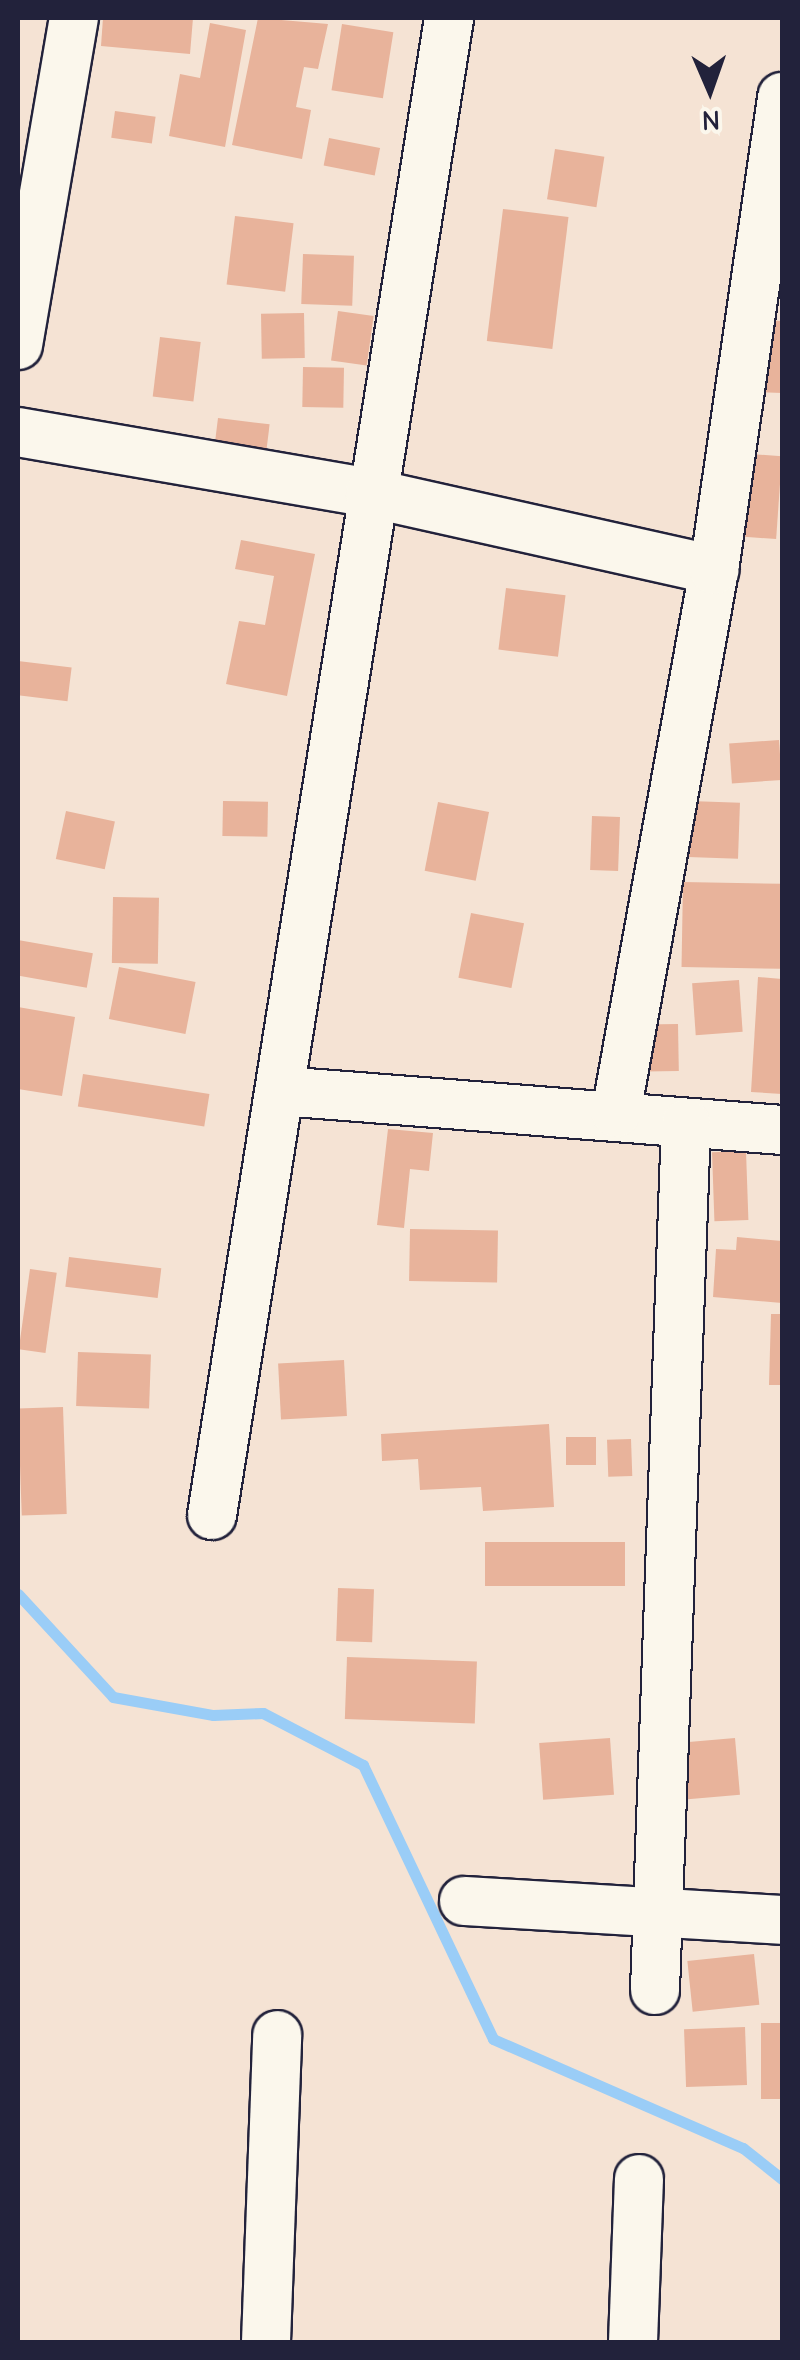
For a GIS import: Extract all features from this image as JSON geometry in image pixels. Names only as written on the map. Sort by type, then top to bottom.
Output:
[{"type":"street","points":[[18,345],[74,18]]},
{"type":"street","points":[[212,1515],[282,1091],[370,493],[449,18]]},
{"type":"street","points":[[616,1114],[714,570],[782,97]]},
{"type":"street","points":[[18,432],[370,493],[714,570]]},
{"type":"street","points":[[282,1091],[616,1114],[686,1124],[782,1130]]},
{"type":"street","points":[[655,1990],[686,1124]]},
{"type":"street","points":[[464,1901],[782,1920]]},
{"type":"street","points":[[266,2342],[277,2034]]},
{"type":"street","points":[[633,2342],[639,2179]]},
{"type":"building","points":[[103,18],[193,18],[190,54],[101,46]]},
{"type":"building","points":[[258,18],[328,24],[318,69],[304,67],[296,107],[311,110],[302,159],[232,145]]},
{"type":"building","points":[[210,23],[246,30],[225,147],[169,136],[180,74],[200,78]]},
{"type":"building","points":[[342,24],[393,32],[383,98],[332,90]]},
{"type":"building","points":[[115,111],[156,117],[152,143],[111,138]]},
{"type":"building","points":[[329,138],[380,148],[375,175],[324,165]]},
{"type":"building","points":[[555,149],[604,157],[596,207],[547,199]]},
{"type":"building","points":[[503,209],[569,217],[552,349],[487,341]]},
{"type":"building","points":[[235,216],[294,223],[285,292],[227,284]]},
{"type":"building","points":[[303,254],[354,256],[352,306],[301,304]]},
{"type":"building","points":[[338,311],[374,316],[367,366],[331,361]]},
{"type":"building","points":[[304,313],[305,358],[262,359],[261,314]]},
{"type":"building","points":[[763,320],[782,321],[782,393],[758,392]]},
{"type":"building","points":[[160,337],[201,342],[193,402],[153,397]]},
{"type":"building","points":[[303,367],[344,368],[343,408],[302,407]]},
{"type":"building","points":[[218,418],[270,424],[266,450],[215,444]]},
{"type":"building","points":[[750,454],[782,456],[776,539],[744,537]]},
{"type":"building","points":[[241,540],[315,554],[287,696],[226,684],[239,621],[265,625],[274,576],[235,569]]},
{"type":"building","points":[[506,588],[566,595],[558,657],[498,650]]},
{"type":"building","points":[[18,661],[72,668],[67,701],[18,695]]},
{"type":"building","points":[[779,740],[782,780],[732,783],[729,743]]},
{"type":"building","points":[[223,801],[268,802],[267,837],[222,836]]},
{"type":"building","points":[[690,801],[740,803],[738,859],[688,857]]},
{"type":"building","points":[[438,802],[489,812],[476,881],[425,871]]},
{"type":"building","points":[[66,811],[115,821],[105,869],[56,859]]},
{"type":"building","points":[[592,816],[620,817],[618,871],[590,870]]},
{"type":"building","points":[[683,882],[782,884],[781,969],[682,967]]},
{"type":"building","points":[[113,897],[159,898],[158,964],[112,963]]},
{"type":"building","points":[[471,913],[524,923],[511,988],[458,978]]},
{"type":"building","points":[[18,940],[93,953],[87,988],[18,976]]},
{"type":"building","points":[[119,967],[196,982],[185,1034],[109,1019]]},
{"type":"building","points":[[758,977],[782,979],[782,1094],[751,1092]]},
{"type":"building","points":[[739,980],[743,1032],[696,1035],[692,983]]},
{"type":"building","points":[[18,1007],[75,1017],[62,1096],[18,1089]]},
{"type":"building","points":[[678,1024],[679,1071],[645,1072],[644,1025]]},
{"type":"building","points":[[83,1074],[209,1094],[204,1127],[78,1107]]},
{"type":"building","points":[[388,1129],[433,1133],[429,1171],[410,1169],[404,1228],[377,1225]]},
{"type":"building","points":[[746,1151],[748,1220],[714,1221],[712,1152]]},
{"type":"building","points":[[410,1229],[498,1231],[497,1283],[409,1281]]},
{"type":"building","points":[[737,1237],[782,1241],[782,1303],[713,1297],[716,1249],[736,1250]]},
{"type":"building","points":[[69,1257],[161,1268],[158,1298],[65,1287]]},
{"type":"building","points":[[30,1269],[57,1273],[45,1353],[19,1349]]},
{"type":"building","points":[[771,1314],[782,1314],[782,1385],[769,1385]]},
{"type":"building","points":[[78,1352],[151,1355],[149,1409],[76,1406]]},
{"type":"building","points":[[344,1360],[347,1416],[281,1419],[278,1363]]},
{"type":"building","points":[[63,1407],[67,1514],[22,1516],[18,1409]]},
{"type":"building","points":[[549,1424],[554,1507],[483,1511],[481,1487],[420,1490],[418,1459],[382,1461],[381,1434]]},
{"type":"building","points":[[566,1437],[596,1437],[596,1465],[566,1465]]},
{"type":"building","points":[[631,1439],[632,1476],[608,1477],[607,1440]]},
{"type":"building","points":[[485,1542],[625,1542],[625,1586],[485,1586]]},
{"type":"building","points":[[338,1588],[374,1589],[372,1642],[336,1641]]},
{"type":"building","points":[[347,1657],[477,1662],[475,1723],[345,1719]]},
{"type":"building","points":[[610,1738],[614,1795],[543,1800],[539,1743]]},
{"type":"building","points":[[735,1738],[740,1795],[679,1800],[674,1743]]},
{"type":"building","points":[[754,1954],[759,2005],[693,2012],[687,1961]]},
{"type":"building","points":[[761,2023],[782,2023],[782,2099],[761,2099]]},
{"type":"building","points":[[745,2027],[747,2085],[686,2087],[684,2029]]},
{"type":"waterway","points":[[18,1594],[113,1697],[213,1715],[263,1713],[363,1765],[493,2039],[743,2148],[782,2179]]}]
